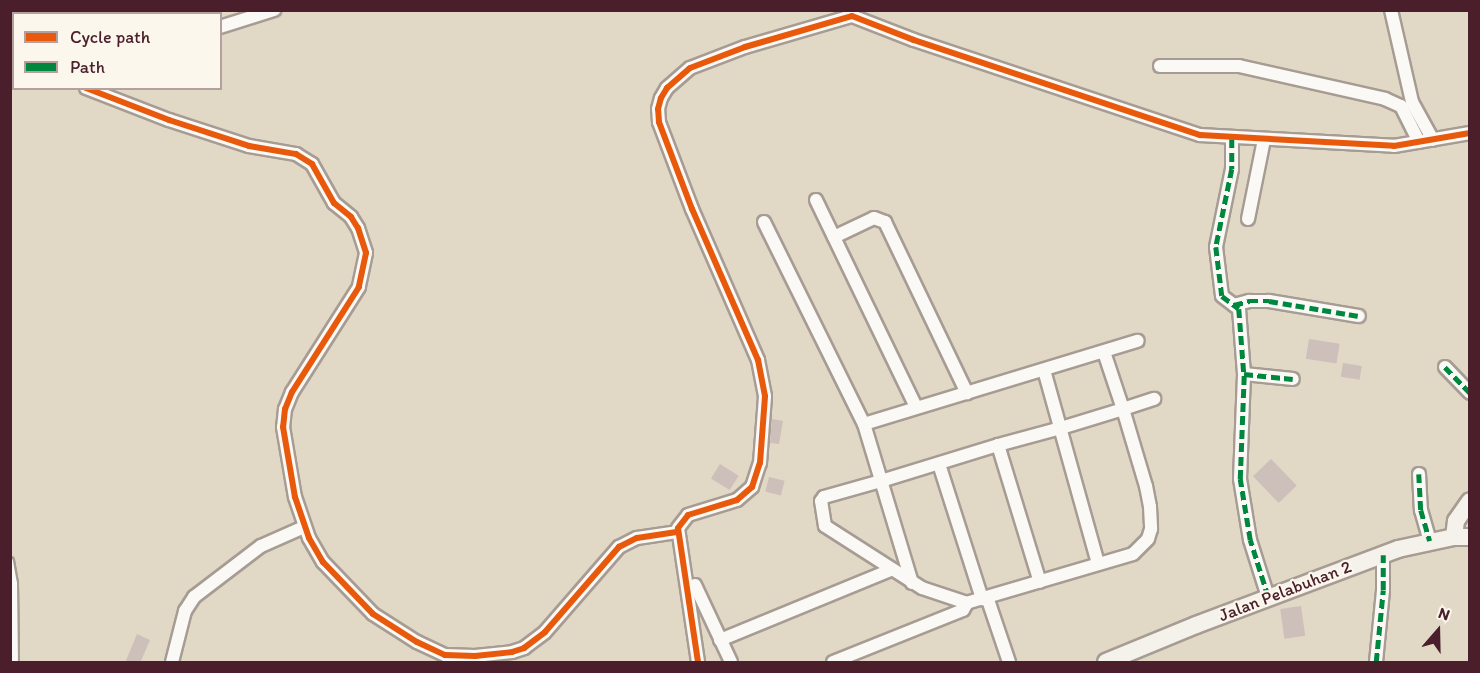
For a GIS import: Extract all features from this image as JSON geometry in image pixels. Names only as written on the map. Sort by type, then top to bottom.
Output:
[{"type":"main road","points":[[1462,537],[1456,521],[1470,501]]},
{"type":"main road","name":"Jalan Pelabuhan 2","points":[[1107,662],[1268,597],[1383,555],[1430,541],[1462,537]]},
{"type":"street","points":[[222,26],[274,10]]},
{"type":"street","points":[[1391,10],[1412,102],[1433,140]]},
{"type":"street","points":[[698,662],[677,532],[680,522],[688,515],[737,500],[752,487],[760,462],[765,396],[758,360],[692,209],[659,122],[658,110],[661,98],[668,88],[690,68],[709,59],[836,18],[857,16],[914,40],[1066,88],[1191,133],[1232,139],[1394,146],[1470,133]]},
{"type":"street","points":[[1160,66],[1239,66],[1385,99],[1401,106],[1419,142]]},
{"type":"street","points":[[91,90],[169,120],[249,146],[296,154],[312,164],[334,203],[351,217],[358,228],[366,253],[359,287],[292,392],[285,409],[283,436],[304,527],[323,562],[373,614],[433,651],[457,657],[494,655],[524,648],[545,632],[619,547],[637,538],[677,532]]},
{"type":"street","points":[[1232,139],[1232,169],[1216,247],[1222,296],[1239,309],[1244,374],[1240,479],[1250,540],[1268,597]]},
{"type":"street","points":[[1248,219],[1264,140]]},
{"type":"street","points":[[816,200],[916,407]]},
{"type":"street","points":[[834,237],[874,218],[885,222],[967,393]]},
{"type":"street","points":[[765,222],[864,424],[912,583]]},
{"type":"street","points":[[1234,305],[1249,301],[1269,301],[1359,316]]},
{"type":"street","points":[[864,424],[1138,341]]},
{"type":"street","points":[[1104,352],[1123,409],[1146,486],[1151,529],[1148,539],[1133,554],[967,603],[912,583],[825,526],[821,501],[824,497],[881,482],[998,445],[1061,428],[1123,409],[1154,399]]},
{"type":"street","points":[[1445,367],[1470,393]]},
{"type":"street","points":[[1044,370],[1098,563]]},
{"type":"street","points":[[1244,374],[1293,379]]},
{"type":"street","points":[[998,445],[1040,582]]},
{"type":"street","points":[[939,464],[1009,663]]},
{"type":"street","points":[[1419,474],[1420,502],[1430,541]]},
{"type":"street","points":[[172,663],[185,611],[194,597],[261,546],[304,527]]},
{"type":"street","points":[[1376,663],[1383,590],[1383,555]]},
{"type":"street","points":[[720,640],[891,570]]},
{"type":"street","points":[[695,585],[731,663]]},
{"type":"street","points":[[833,663],[963,610],[967,603]]},
{"type":"lane","points":[[10,561],[14,583],[15,663]]},
{"type":"building","points":[[1309,339],[1340,344],[1336,364],[1306,359]]},
{"type":"building","points":[[1343,363],[1362,366],[1360,380],[1341,377]]},
{"type":"building","points":[[772,419],[783,421],[779,444],[770,443]]},
{"type":"building","points":[[1271,459],[1297,486],[1279,503],[1253,476]]},
{"type":"building","points":[[720,464],[739,476],[730,490],[711,478]]},
{"type":"building","points":[[769,477],[785,481],[781,495],[765,492]]},
{"type":"building","points":[[1301,606],[1305,636],[1284,639],[1280,609]]},
{"type":"building","points":[[137,634],[150,640],[140,663],[125,663]]},
{"type":"marked path","points":[[1232,139],[1232,169],[1216,247],[1222,296],[1239,309],[1244,374]]},
{"type":"marked path","points":[[1234,305],[1249,301],[1269,301],[1359,316]]},
{"type":"marked path","points":[[1445,367],[1470,393]]},
{"type":"marked path","points":[[1268,597],[1250,540],[1240,479],[1244,374],[1293,379]]},
{"type":"marked path","points":[[1419,474],[1421,510],[1430,541]]},
{"type":"marked path","points":[[1376,662],[1383,590],[1383,555]]},
{"type":"cycle path","points":[[698,662],[678,528],[688,515],[737,500],[752,487],[760,463],[765,396],[758,360],[692,209],[659,122],[658,109],[661,98],[667,88],[690,68],[745,47],[852,16],[914,40],[1200,135],[1394,146],[1470,133]]},
{"type":"cycle path","points":[[91,90],[169,120],[249,146],[296,154],[312,164],[334,203],[351,217],[358,228],[366,253],[359,287],[292,392],[285,409],[283,427],[295,497],[309,538],[323,562],[373,614],[417,642],[445,655],[475,656],[512,652],[524,648],[545,632],[619,547],[637,538],[677,532]]}]
